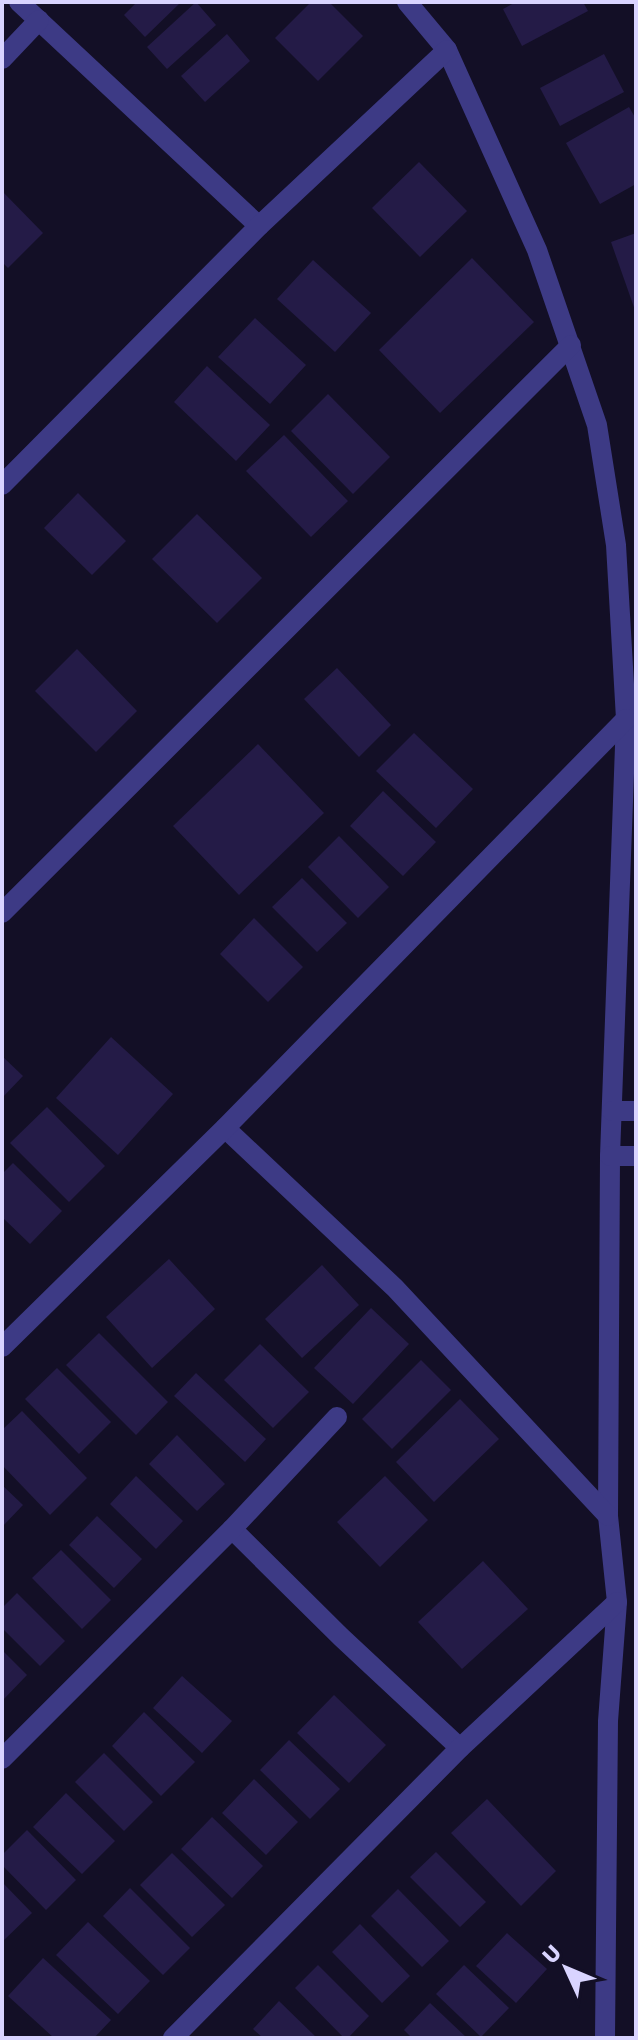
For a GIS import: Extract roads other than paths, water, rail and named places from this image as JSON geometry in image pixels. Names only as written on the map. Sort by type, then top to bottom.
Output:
[{"type":"street","points":[[19,2],[259,226]]},
{"type":"street","points":[[407,2],[447,50],[537,250],[597,425],[616,545],[626,719],[610,1156],[608,1516],[617,1602],[608,1721],[605,2038]]},
{"type":"street","points":[[2,59],[39,20]]},
{"type":"street","points":[[2,485],[259,226],[447,50]]},
{"type":"street","points":[[2,913],[571,345]]},
{"type":"street","points":[[2,1347],[225,1128],[626,719]]},
{"type":"street","points":[[612,1111],[636,1111]]},
{"type":"street","points":[[225,1128],[395,1288],[608,1516]]},
{"type":"street","points":[[610,1156],[636,1156]]},
{"type":"street","points":[[2,1759],[232,1529],[337,1417]]},
{"type":"street","points":[[232,1529],[460,1748]]},
{"type":"street","points":[[173,2038],[460,1748],[617,1602]]}]
